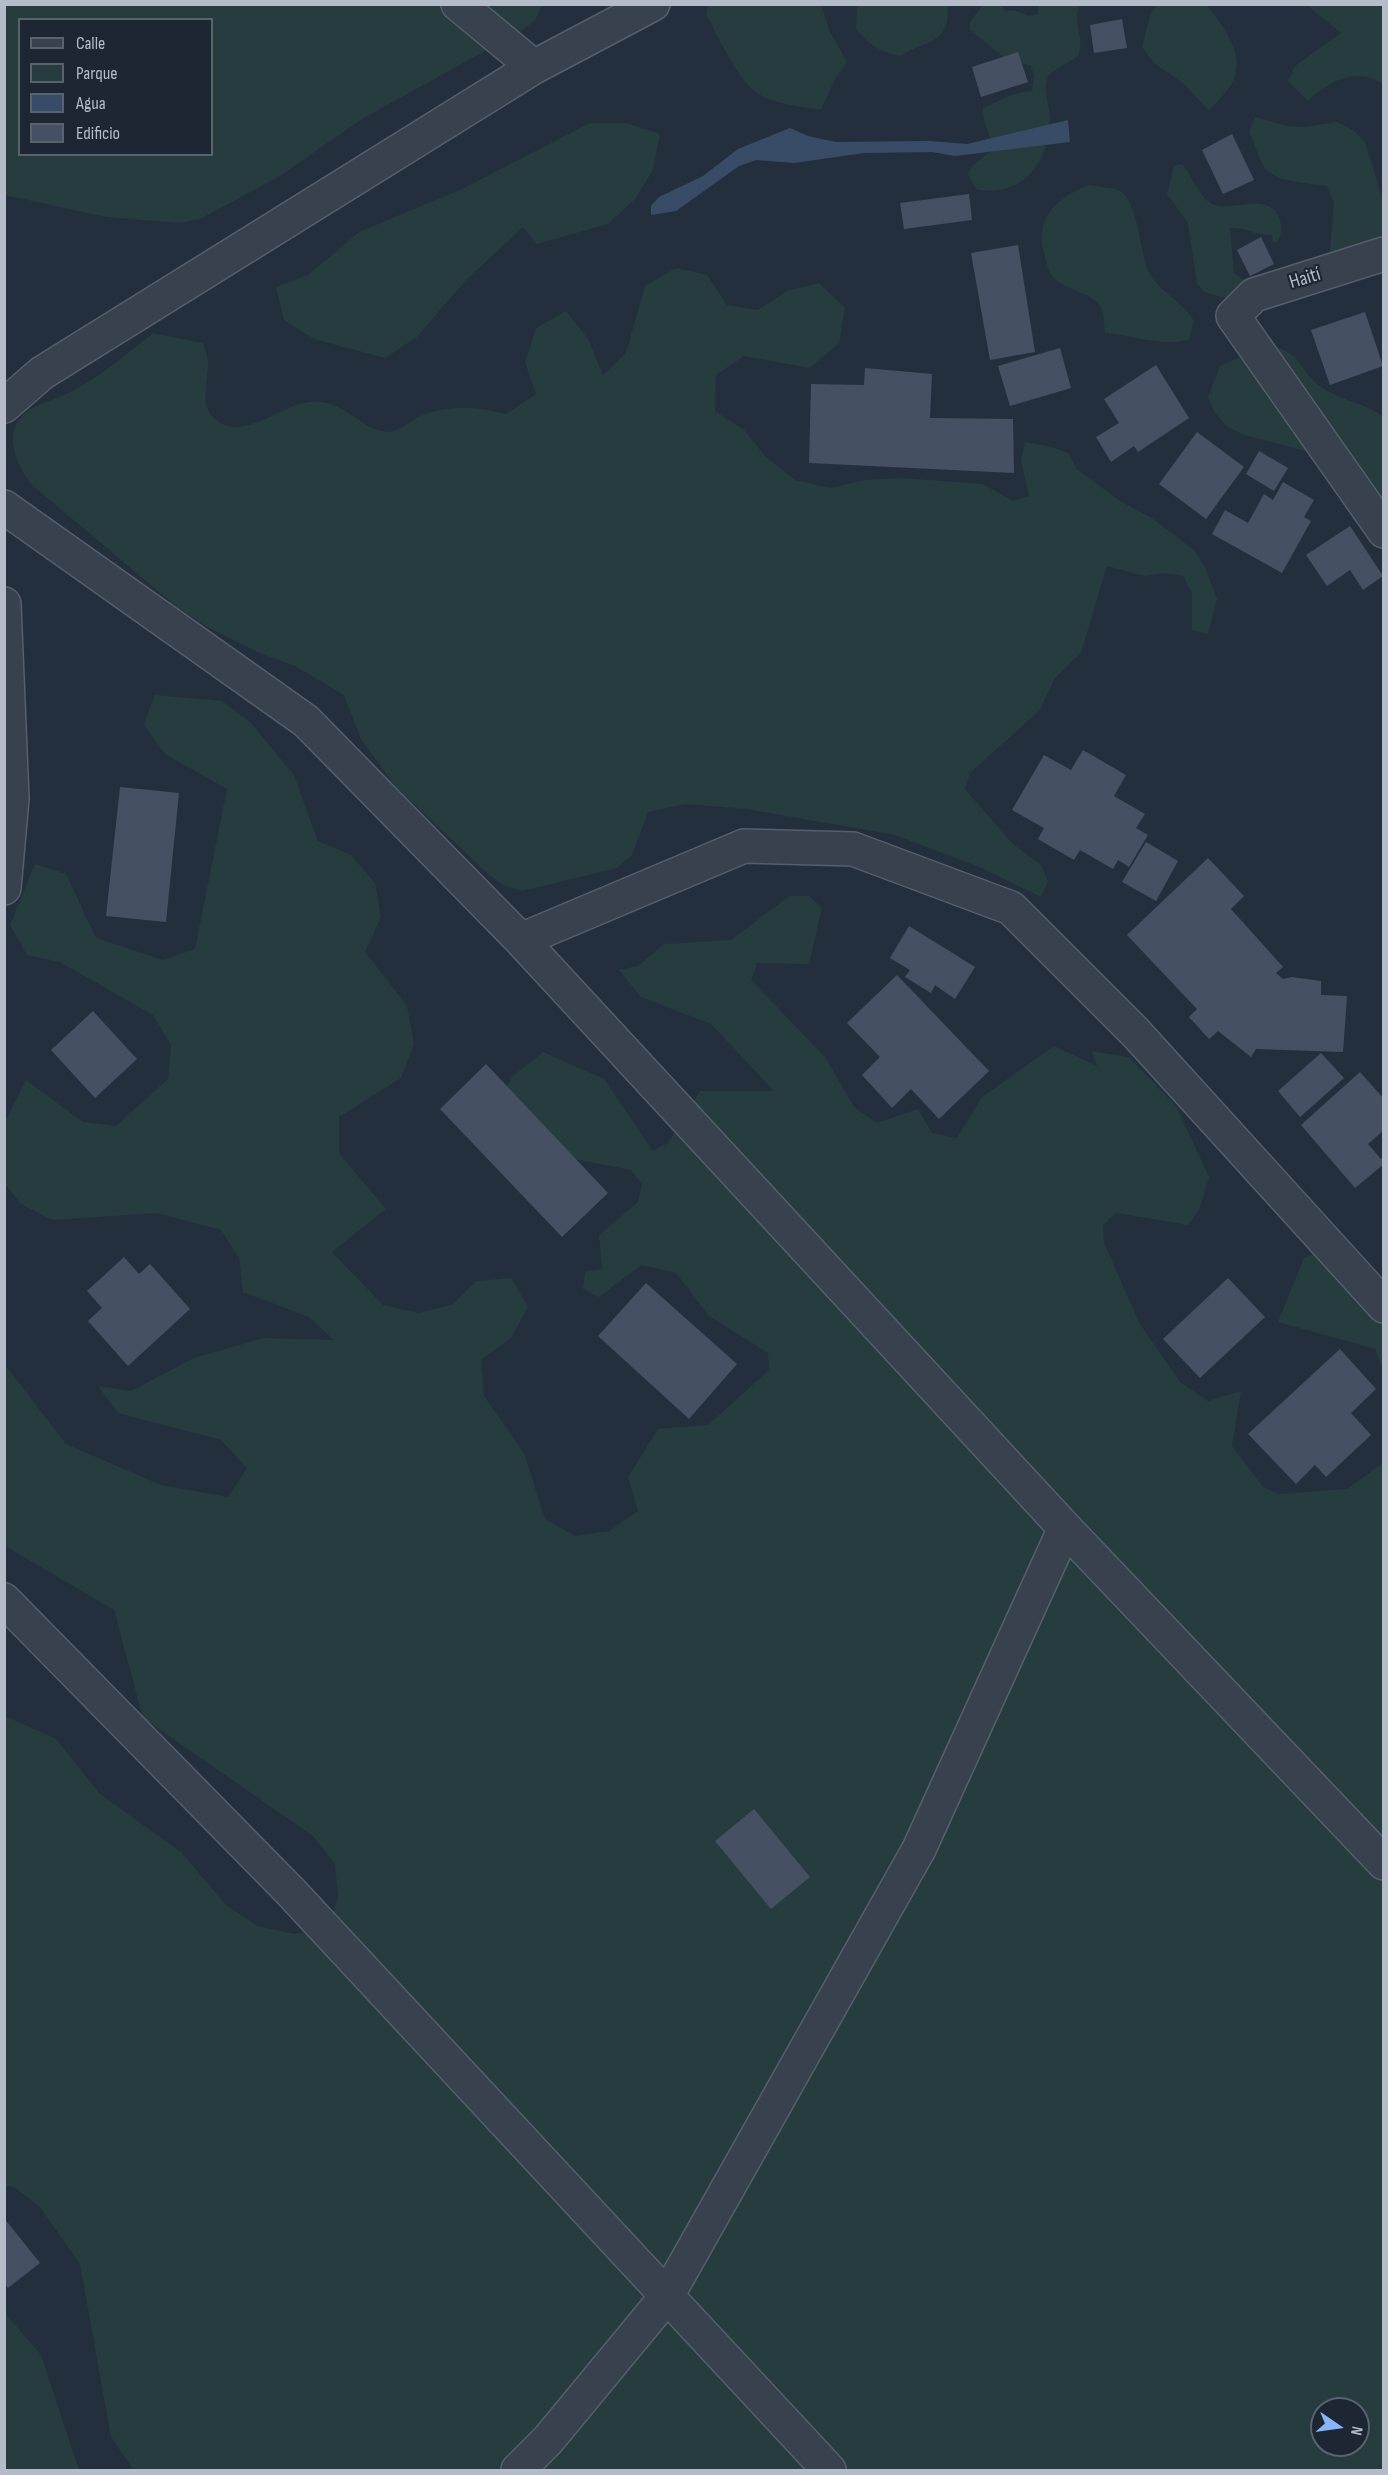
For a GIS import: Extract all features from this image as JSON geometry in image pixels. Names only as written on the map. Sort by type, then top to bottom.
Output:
[{"type":"street","points":[[458,4],[534,67]]},
{"type":"street","points":[[4,406],[42,373],[534,67],[653,4]]},
{"type":"street","name":"Haití","points":[[1383,254],[1254,295],[1233,316],[1383,531]]},
{"type":"street","points":[[4,507],[306,721],[521,940],[1065,1528],[1383,1863]]},
{"type":"street","points":[[4,604],[12,799],[4,888]]},
{"type":"street","points":[[521,940],[744,846],[853,849],[1011,908],[1135,1032],[1383,1306]]},
{"type":"street","points":[[518,2470],[548,2440],[667,2295],[919,1849],[1065,1528]]},
{"type":"street","points":[[4,1600],[290,1891],[829,2470]]},
{"type":"green space","points":[[5,5],[542,5],[535,20],[521,31],[362,119],[280,176],[200,219],[180,223],[106,217],[5,195]]},
{"type":"green space","points":[[708,5],[821,5],[829,30],[847,62],[836,77],[821,110],[772,100],[757,93],[742,78],[728,56],[706,14]]},
{"type":"green space","points":[[857,5],[948,5],[947,19],[945,28],[935,40],[901,56],[881,50],[861,35],[856,29]]},
{"type":"green space","points":[[983,5],[1001,5],[1006,11],[1014,10],[1029,16],[1038,14],[1039,5],[1080,5],[1077,18],[1080,42],[1078,56],[1054,71],[1046,81],[1050,118],[1049,134],[1039,162],[1019,183],[992,191],[976,189],[968,174],[972,166],[992,150],[983,108],[1014,94],[1032,91],[1034,75],[1031,66],[1005,58],[970,30],[970,22]]},
{"type":"green space","points":[[1157,5],[1207,5],[1230,40],[1237,61],[1236,71],[1228,89],[1209,111],[1184,84],[1154,63],[1142,47],[1150,15]]},
{"type":"green space","points":[[1307,5],[1383,5],[1383,84],[1363,76],[1343,78],[1325,87],[1308,101],[1288,81],[1295,66],[1341,33]]},
{"type":"green space","points":[[1255,117],[1287,126],[1305,127],[1337,122],[1353,130],[1365,142],[1383,201],[1383,242],[1329,262],[1334,203],[1327,186],[1291,181],[1266,170],[1249,133]]},
{"type":"green space","points":[[590,123],[626,123],[660,134],[653,170],[635,199],[608,224],[537,244],[523,227],[465,281],[417,337],[385,358],[314,339],[284,320],[276,287],[308,275],[359,232],[462,189]]},
{"type":"green space","points":[[1182,164],[1201,194],[1209,202],[1226,206],[1258,204],[1267,206],[1275,211],[1280,220],[1281,234],[1277,242],[1273,243],[1272,235],[1230,228],[1234,273],[1248,284],[1231,300],[1204,292],[1197,284],[1188,223],[1167,194],[1174,166]]},
{"type":"green space","points":[[1090,185],[1115,189],[1125,195],[1134,214],[1145,261],[1152,278],[1183,307],[1194,321],[1189,339],[1160,342],[1105,333],[1102,312],[1096,301],[1058,282],[1051,275],[1042,243],[1045,220],[1058,203],[1067,196]]},
{"type":"green space","points":[[676,268],[707,275],[727,305],[758,310],[787,291],[819,283],[845,308],[839,343],[810,368],[744,356],[716,375],[715,411],[744,430],[766,457],[795,480],[831,488],[865,480],[900,478],[983,484],[1013,501],[1029,496],[1021,461],[1025,442],[1052,447],[1068,453],[1077,469],[1120,501],[1152,518],[1194,550],[1204,565],[1217,599],[1208,634],[1192,630],[1192,593],[1183,576],[1165,573],[1145,576],[1107,566],[1081,653],[1055,678],[1040,710],[970,773],[965,789],[1012,843],[1041,865],[1048,881],[1041,897],[977,866],[895,835],[747,809],[686,804],[648,812],[632,855],[617,868],[522,891],[503,885],[488,874],[396,787],[361,739],[344,695],[295,666],[260,653],[207,627],[177,607],[32,485],[20,467],[16,456],[13,436],[21,417],[31,409],[88,382],[153,333],[203,343],[208,361],[205,396],[208,409],[221,424],[233,427],[257,422],[293,406],[318,402],[340,408],[368,426],[388,432],[421,416],[453,408],[474,408],[506,414],[536,394],[525,362],[536,328],[566,311],[588,339],[603,375],[626,353],[645,286]]},
{"type":"green space","points":[[1266,346],[1278,348],[1293,355],[1313,380],[1327,391],[1369,408],[1384,417],[1383,534],[1313,453],[1244,435],[1228,427],[1215,413],[1208,397],[1220,366]]},
{"type":"green space","points":[[155,695],[222,701],[250,722],[294,775],[318,841],[351,855],[375,883],[381,917],[365,952],[407,1006],[414,1044],[401,1078],[339,1117],[339,1153],[386,1209],[332,1252],[383,1305],[419,1313],[453,1304],[476,1281],[511,1278],[528,1307],[511,1338],[481,1360],[484,1396],[524,1453],[545,1519],[575,1536],[609,1531],[638,1511],[628,1477],[658,1429],[708,1425],[769,1370],[768,1353],[709,1316],[676,1273],[641,1265],[599,1297],[583,1289],[585,1271],[602,1269],[599,1235],[638,1202],[642,1184],[631,1170],[507,1146],[485,1121],[513,1076],[543,1052],[604,1079],[653,1151],[668,1143],[700,1091],[774,1091],[711,1024],[641,997],[619,970],[638,966],[664,944],[731,940],[789,896],[809,896],[822,908],[809,964],[757,963],[751,980],[825,1057],[854,1107],[877,1123],[918,1109],[932,1133],[957,1138],[982,1097],[1054,1046],[1097,1066],[1092,1051],[1129,1057],[1176,1106],[1209,1177],[1199,1210],[1188,1225],[1116,1213],[1103,1225],[1104,1243],[1140,1324],[1180,1382],[1208,1401],[1241,1391],[1232,1446],[1263,1487],[1279,1494],[1347,1489],[1383,1463],[1383,2470],[134,2470],[111,2437],[80,2264],[40,2207],[13,2186],[5,2187],[5,1716],[56,1739],[100,1794],[181,1852],[227,1906],[258,1926],[294,1934],[328,1928],[338,1897],[335,1864],[313,1836],[143,1718],[114,1610],[5,1546],[5,1365],[66,1444],[161,1485],[228,1497],[247,1468],[221,1440],[118,1413],[98,1386],[131,1391],[194,1358],[264,1338],[334,1340],[309,1317],[243,1292],[239,1258],[221,1230],[157,1213],[52,1220],[21,1204],[5,1184],[4,1124],[26,1080],[83,1122],[116,1126],[168,1079],[171,1045],[153,1015],[60,962],[27,955],[10,925],[35,864],[66,874],[96,938],[163,960],[195,949],[227,789],[165,754],[144,725]]},
{"type":"green space","points":[[1319,1252],[1383,1283],[1383,1370],[1375,1349],[1278,1322],[1304,1258]]},
{"type":"green space","points":[[4,2312],[41,2355],[79,2470],[5,2470]]},
{"type":"water","points":[[1068,120],[1070,142],[955,156],[932,152],[864,153],[794,163],[756,160],[739,166],[676,211],[651,215],[651,206],[659,197],[703,176],[738,149],[790,128],[808,136],[836,142],[929,141],[967,144]]},
{"type":"building","points":[[1122,19],[1127,48],[1094,53],[1090,25]]},
{"type":"building","points":[[1018,52],[1028,82],[981,97],[972,67]]},
{"type":"building","points":[[1232,134],[1254,180],[1223,194],[1202,150]]},
{"type":"building","points":[[969,194],[972,220],[904,229],[900,203]]},
{"type":"building","points":[[1261,237],[1274,264],[1250,276],[1237,250]]},
{"type":"building","points":[[1018,245],[1035,352],[990,360],[971,253]]},
{"type":"building","points":[[1365,312],[1383,366],[1330,385],[1311,330]]},
{"type":"building","points":[[1060,348],[1071,388],[1010,406],[998,366]]},
{"type":"building","points":[[1156,365],[1189,418],[1138,452],[1134,446],[1111,462],[1096,437],[1119,423],[1104,399]]},
{"type":"building","points":[[865,368],[932,374],[930,418],[1013,419],[1014,473],[809,463],[811,384],[864,385]]},
{"type":"building","points":[[1197,432],[1244,467],[1206,519],[1159,484]]},
{"type":"building","points":[[1259,451],[1288,468],[1274,491],[1246,474]]},
{"type":"building","points":[[1283,482],[1314,500],[1304,517],[1311,521],[1282,573],[1212,534],[1225,510],[1248,523],[1264,494],[1273,500]]},
{"type":"building","points":[[1350,526],[1383,576],[1363,590],[1350,570],[1327,586],[1306,555]]},
{"type":"building","points":[[1083,750],[1126,775],[1114,796],[1145,814],[1136,828],[1148,835],[1129,867],[1118,860],[1113,869],[1080,850],[1074,860],[1038,839],[1044,828],[1012,810],[1044,755],[1071,770]]},
{"type":"building","points":[[120,787],[179,793],[166,922],[106,916]]},
{"type":"building","points":[[1146,842],[1178,861],[1156,901],[1122,882]]},
{"type":"building","points":[[1208,858],[1244,896],[1231,909],[1283,967],[1276,973],[1283,979],[1292,977],[1321,981],[1321,995],[1347,996],[1343,1052],[1256,1049],[1251,1057],[1218,1031],[1209,1039],[1189,1017],[1197,1009],[1127,935]]},
{"type":"building","points":[[909,926],[975,967],[955,999],[935,985],[931,993],[905,977],[910,970],[890,958]]},
{"type":"building","points":[[897,975],[989,1071],[939,1119],[911,1089],[892,1108],[862,1075],[880,1057],[847,1023]]},
{"type":"building","points":[[93,1011],[137,1059],[95,1098],[51,1050]]},
{"type":"building","points":[[1321,1053],[1344,1078],[1300,1117],[1278,1091]]},
{"type":"building","points":[[486,1064],[608,1193],[562,1237],[440,1109]]},
{"type":"building","points":[[1360,1072],[1384,1099],[1384,1130],[1368,1144],[1381,1159],[1384,1156],[1384,1164],[1355,1188],[1301,1125]]},
{"type":"building","points":[[124,1257],[139,1274],[150,1264],[190,1309],[128,1366],[88,1321],[102,1308],[87,1291]]},
{"type":"building","points":[[1228,1278],[1265,1317],[1200,1378],[1163,1339]]},
{"type":"building","points":[[646,1283],[737,1364],[689,1419],[598,1336]]},
{"type":"building","points":[[1340,1349],[1376,1389],[1351,1413],[1371,1435],[1326,1477],[1315,1465],[1296,1484],[1248,1434]]},
{"type":"building","points":[[754,1809],[810,1877],[771,1909],[715,1841]]},
{"type":"building","points":[[4,2218],[40,2263],[8,2288],[4,2283]]}]
